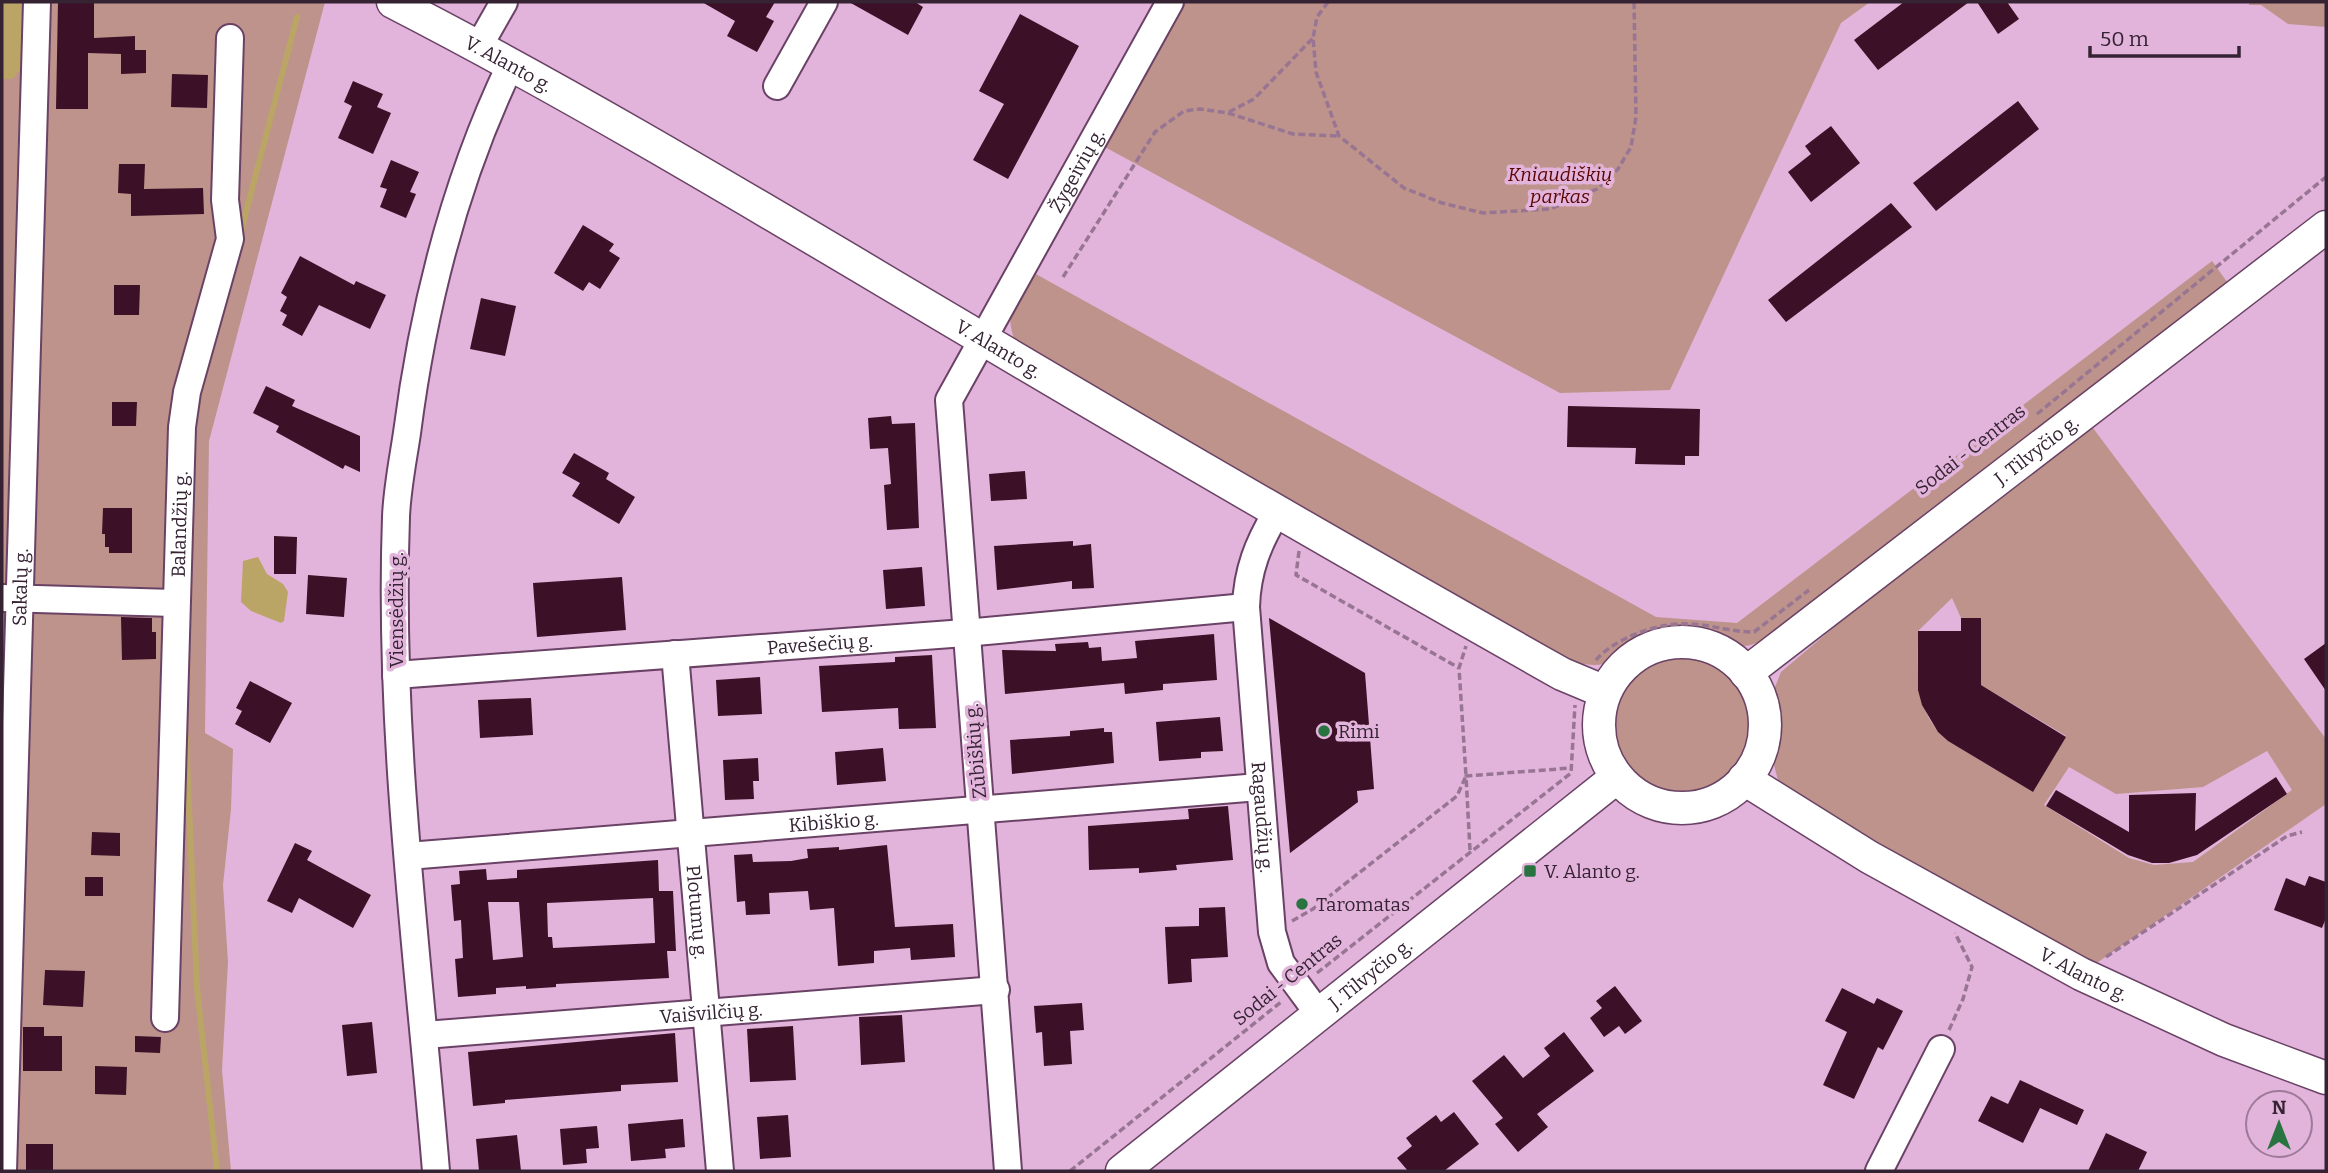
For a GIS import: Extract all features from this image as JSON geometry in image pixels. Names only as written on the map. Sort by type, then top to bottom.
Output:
[{"type":"main road","name":"V. Alanto g.","points":[[393,2],[479,46],[733,190],[1277,512],[1562,674],[1605,692]]},
{"type":"main road","name":"J. Tilvyčio g.","points":[[1746,673],[2326,227]]},
{"type":"main road","points":[[1671,642],[1692,643],[1713,648],[1731,658],[1746,673],[1760,698],[1765,726],[1759,755],[1744,779],[1716,800],[1681,808],[1644,799],[1617,777],[1605,758],[1599,736],[1599,714],[1605,692],[1616,674],[1631,659],[1650,648],[1671,642]]},
{"type":"main road","name":"J. Tilvyčio g.","points":[[1122,1171],[1617,777]]},
{"type":"main road","name":"V. Alanto g.","points":[[1744,779],[1870,857],[2081,974],[2224,1040],[2326,1078]]},
{"type":"street","name":"Sakalų g.","points":[[3,1171],[12,598],[37,2]]},
{"type":"street","points":[[479,46],[504,2]]},
{"type":"street","points":[[777,86],[824,2]]},
{"type":"street","name":"Žygeivių g.","points":[[983,340],[1170,2]]},
{"type":"street","name":"Balandžių g.","points":[[165,1018],[174,603],[182,428],[187,392],[230,239],[225,200],[230,37]]},
{"type":"street","name":"Viensėdžių g.","points":[[436,1171],[408,856],[396,675],[396,514],[416,358],[449,225],[511,64]]},
{"type":"street","name":"Zūbiškių g.","points":[[983,340],[949,400],[1008,1171]]},
{"type":"street","name":"Ragaudžių g.","points":[[1277,512],[1256,551],[1247,579],[1245,607],[1259,787],[1272,932],[1281,963],[1297,989],[1318,1013]]},
{"type":"street","points":[[12,598],[174,603]]},
{"type":"street","name":"Pavešečių g.","points":[[396,675],[965,633],[1245,607]]},
{"type":"street","name":"Plotumų g.","points":[[675,654],[720,1171]]},
{"type":"street","name":"Kibiškio g.","points":[[408,856],[1259,787]]},
{"type":"street","name":"Vaišvilčių g.","points":[[425,1035],[996,990]]},
{"type":"street","points":[[1879,1171],[1941,1049]]},
{"type":"path","points":[[1328,2],[1317,17],[1312,38],[1316,72],[1339,136],[1404,188],[1442,203],[1483,213],[1550,209],[1597,189],[1618,169],[1631,147],[1636,117],[1634,2]]},
{"type":"path","points":[[1228,113],[1254,99],[1312,38]]},
{"type":"path","points":[[1063,278],[1154,132],[1184,111],[1200,109],[1228,113],[1293,134],[1339,136]]},
{"type":"path","name":"Sodai - Centras","points":[[2028,422],[2326,177]]},
{"type":"path","points":[[1299,548],[1297,575],[1459,668]]},
{"type":"path","points":[[1597,657],[1617,644],[1666,626],[1689,624],[1754,632],[1813,587]]},
{"type":"path","points":[[1466,646],[1459,668],[1470,852]]},
{"type":"path","points":[[1466,776],[1571,768],[1573,708]]},
{"type":"path","name":"Sodai - Centras","points":[[1070,1171],[1571,773],[1571,768]]},
{"type":"path","points":[[1272,932],[1312,909],[1457,796],[1466,776]]},
{"type":"path","points":[[2081,974],[2287,836],[2302,832]]},
{"type":"path","points":[[1941,1049],[1963,999],[1972,967],[1955,931]]},
{"type":"green space","points":[[2,2],[325,2],[209,441],[205,733],[233,749],[231,809],[223,885],[228,962],[222,1070],[231,1171],[2,1171]]},
{"type":"green space","name":"Kniaudiškių parkas","points":[[1180,2],[1870,2],[1841,23],[1670,390],[1560,393],[1101,145]]},
{"type":"green space","points":[[2249,2],[2326,2],[2326,27],[2288,24],[2261,5],[2249,5]]},
{"type":"green space","points":[[2212,261],[2230,286],[1775,635],[1756,643],[1734,646],[1689,634],[1669,634],[1649,641],[1613,661],[1595,665],[1573,662],[1539,647],[1016,343],[1010,322],[1013,306],[1034,273],[1656,617],[1737,623]]},
{"type":"green space","points":[[2087,420],[2326,739],[2326,804],[2081,974],[1799,798],[1778,780],[1772,758],[1775,727],[1773,692],[1781,672],[1964,517]],"holes":[[[1952,598],[1961,618],[1981,618],[1981,685],[2066,736],[2033,792],[1948,741],[1937,729],[1923,704],[1918,677],[1918,631]],[[2267,751],[2292,790],[2193,862],[2154,865],[2129,858],[2044,805],[2069,767],[2116,794],[2203,787]]]},
{"type":"green space","points":[[1683,653],[1711,658],[1735,674],[1751,698],[1756,726],[1751,754],[1735,778],[1711,794],[1683,799],[1655,794],[1631,778],[1615,754],[1610,726],[1615,698],[1631,674],[1655,658]]},
{"type":"shaded area","points":[[2,2],[24,2],[25,54],[12,79],[2,79]]},
{"type":"shaded area","points":[[258,557],[267,574],[283,584],[288,592],[284,621],[281,623],[251,611],[241,602],[243,561]]},
{"type":"building","points":[[58,2],[94,2],[94,38],[135,36],[135,50],[146,50],[146,73],[121,74],[121,54],[88,53],[88,109],[56,109]]},
{"type":"building","points":[[702,2],[775,2],[766,17],[774,21],[757,52],[727,36],[735,21]]},
{"type":"building","points":[[849,2],[915,2],[923,7],[908,35]]},
{"type":"building","points":[[1904,2],[1969,2],[1878,70],[1854,40]]},
{"type":"building","points":[[1977,2],[2007,2],[2019,19],[1998,34]]},
{"type":"building","points":[[1020,14],[1079,46],[1008,179],[973,160],[1004,104],[979,91]]},
{"type":"building","points":[[172,74],[208,75],[207,108],[171,107]]},
{"type":"building","points":[[353,81],[383,94],[377,107],[391,113],[373,154],[338,138],[352,106],[344,102]]},
{"type":"building","points":[[2018,101],[2039,129],[1936,211],[1913,183]]},
{"type":"building","points":[[1831,126],[1860,163],[1811,202],[1788,172],[1811,154],[1805,146]]},
{"type":"building","points":[[391,160],[419,172],[410,192],[416,194],[406,218],[380,207],[387,189],[380,187]]},
{"type":"building","points":[[119,164],[145,164],[144,189],[203,188],[204,214],[131,216],[131,194],[118,193]]},
{"type":"building","points":[[1891,203],[1912,227],[1786,322],[1768,300]]},
{"type":"building","points":[[583,225],[614,244],[609,251],[620,258],[600,289],[589,282],[583,291],[554,273]]},
{"type":"building","points":[[300,256],[354,285],[356,281],[386,295],[370,329],[319,305],[302,336],[282,325],[287,315],[280,311],[287,297],[281,293]]},
{"type":"building","points":[[114,285],[140,285],[139,315],[114,315]]},
{"type":"building","points":[[481,298],[516,306],[505,356],[470,349]]},
{"type":"building","points":[[266,386],[295,400],[292,406],[360,436],[360,472],[345,465],[343,469],[276,432],[279,426],[253,413]]},
{"type":"building","points":[[112,402],[137,402],[136,426],[112,426]]},
{"type":"building","points":[[1568,406],[1700,409],[1699,456],[1685,456],[1685,465],[1635,464],[1636,448],[1567,447]]},
{"type":"building","points":[[891,416],[892,424],[915,423],[919,528],[887,530],[884,485],[891,484],[888,448],[870,449],[868,418]]},
{"type":"building","points":[[574,453],[609,473],[606,479],[635,497],[619,524],[572,496],[580,483],[562,473]]},
{"type":"building","points":[[1025,471],[1027,499],[991,501],[989,474]]},
{"type":"building","points":[[103,508],[132,508],[132,553],[109,553],[109,547],[105,547],[105,534],[102,534]]},
{"type":"building","points":[[274,536],[297,537],[296,574],[274,574]]},
{"type":"building","points":[[1073,541],[1073,546],[1091,544],[1094,588],[1072,589],[1072,581],[997,590],[994,546]]},
{"type":"building","points":[[922,567],[925,606],[886,609],[883,570]]},
{"type":"building","points":[[308,575],[347,578],[344,617],[306,614]]},
{"type":"building","points":[[622,577],[626,630],[537,637],[533,583]]},
{"type":"building","points":[[121,617],[152,618],[152,632],[156,632],[156,659],[122,660]]},
{"type":"building","name":"Rimi","points":[[1269,618],[1365,673],[1374,789],[1357,791],[1358,802],[1290,853]]},
{"type":"building","points":[[1961,618],[1981,618],[1981,685],[2066,737],[2033,792],[1948,741],[1938,732],[1922,705],[1918,690],[1918,631],[1961,631]]},
{"type":"building","points":[[1214,634],[1217,680],[1163,684],[1163,690],[1125,694],[1124,683],[1005,694],[1002,650],[1056,651],[1055,644],[1088,642],[1089,648],[1101,647],[1102,661],[1137,658],[1135,641]]},
{"type":"building","points":[[2326,643],[2326,691],[2304,659]]},
{"type":"building","points":[[932,655],[936,728],[899,729],[898,708],[822,712],[819,666],[895,662],[895,657]]},
{"type":"building","points":[[760,677],[762,714],[718,716],[716,680]]},
{"type":"building","points":[[250,681],[292,703],[270,743],[235,724],[242,711],[236,708]]},
{"type":"building","points":[[531,698],[533,735],[480,738],[478,700]]},
{"type":"building","points":[[1220,717],[1223,751],[1201,752],[1201,758],[1159,761],[1156,722]]},
{"type":"building","points":[[1104,728],[1104,732],[1112,732],[1114,763],[1012,774],[1010,740],[1070,736],[1070,731]]},
{"type":"building","points":[[883,748],[886,781],[837,785],[835,752]]},
{"type":"building","points":[[758,758],[759,781],[753,781],[754,799],[725,800],[723,760]]},
{"type":"building","points":[[2276,777],[2287,794],[2197,855],[2169,863],[2152,863],[2128,855],[2046,806],[2056,790],[2129,832],[2129,795],[2196,793],[2195,831]]},
{"type":"building","points":[[1228,806],[1233,860],[1176,865],[1177,870],[1139,873],[1139,868],[1089,870],[1088,826],[1189,819],[1188,809]]},
{"type":"building","points":[[92,832],[120,833],[120,856],[91,855]]},
{"type":"building","points":[[295,843],[312,851],[307,860],[371,895],[353,928],[299,898],[292,913],[267,901]]},
{"type":"building","points":[[887,845],[895,927],[953,924],[955,957],[911,960],[910,948],[874,951],[874,963],[838,966],[834,908],[810,910],[808,891],[769,893],[770,914],[746,915],[745,901],[737,902],[734,855],[752,854],[753,862],[791,861],[808,858],[807,849],[839,847],[839,850]]},
{"type":"building","points":[[658,860],[659,891],[673,891],[676,951],[667,951],[669,978],[556,984],[556,987],[526,989],[526,986],[496,988],[496,994],[458,997],[455,959],[463,958],[461,920],[454,921],[451,885],[460,884],[459,871],[486,869],[487,880],[517,878],[517,870]],"holes":[[[653,898],[655,943],[553,948],[552,937],[548,937],[547,903]],[[488,902],[519,902],[523,957],[493,960]]]},
{"type":"building","points":[[2309,876],[2326,882],[2326,918],[2322,928],[2274,910],[2286,878],[2305,886]]},
{"type":"building","points":[[85,877],[103,877],[103,896],[85,896]]},
{"type":"building","points":[[1225,907],[1228,957],[1191,959],[1192,982],[1168,984],[1165,927],[1199,926],[1199,908]]},
{"type":"building","points":[[45,970],[85,971],[83,1007],[43,1005]]},
{"type":"building","points":[[1615,986],[1642,1021],[1625,1034],[1619,1026],[1604,1037],[1590,1018],[1602,1008],[1596,1001]]},
{"type":"building","points":[[1842,988],[1874,1004],[1877,998],[1903,1011],[1883,1050],[1878,1047],[1854,1099],[1823,1085],[1847,1032],[1825,1021]]},
{"type":"building","points":[[1082,1003],[1084,1030],[1070,1031],[1072,1064],[1044,1066],[1042,1032],[1036,1033],[1034,1006]]},
{"type":"building","points":[[902,1015],[905,1062],[861,1065],[859,1017]]},
{"type":"building","points":[[372,1022],[377,1073],[347,1076],[342,1025]]},
{"type":"building","points":[[793,1026],[796,1080],[750,1082],[747,1029]]},
{"type":"building","points":[[23,1027],[44,1027],[44,1036],[62,1036],[62,1071],[23,1071]]},
{"type":"building","points":[[1564,1032],[1594,1071],[1537,1114],[1548,1127],[1518,1152],[1495,1124],[1503,1118],[1472,1081],[1504,1055],[1523,1078],[1550,1056],[1544,1048]]},
{"type":"building","points":[[675,1033],[678,1082],[621,1085],[621,1091],[505,1100],[505,1103],[473,1106],[468,1052]]},
{"type":"building","points":[[135,1036],[161,1037],[160,1053],[135,1052]]},
{"type":"building","points":[[95,1066],[127,1067],[126,1095],[95,1094]]},
{"type":"building","points":[[2020,1080],[2084,1110],[2077,1125],[2040,1108],[2023,1143],[1978,1121],[1991,1096],[2008,1104]]},
{"type":"building","points":[[1454,1112],[1479,1144],[1444,1171],[1408,1171],[1397,1158],[1412,1146],[1406,1138],[1436,1115],[1441,1122]]},
{"type":"building","points":[[788,1115],[791,1157],[760,1159],[757,1117]]},
{"type":"building","points":[[683,1119],[685,1147],[665,1149],[666,1158],[631,1161],[628,1124]]},
{"type":"building","points":[[597,1126],[599,1148],[586,1149],[587,1163],[563,1165],[560,1129]]},
{"type":"building","points":[[2106,1133],[2147,1152],[2138,1171],[2088,1171]]},
{"type":"building","points":[[517,1135],[521,1171],[479,1171],[476,1139]]},
{"type":"building","points":[[26,1144],[53,1144],[53,1171],[26,1171]]},
{"type":"waterway","points":[[240,235],[297,17]]},
{"type":"waterway","points":[[186,737],[197,988],[217,1171]]},
{"type":"place","name":"Rimi","points":[[1324,731]]},
{"type":"place","name":"V. Alanto g.","points":[[1530,871]]},
{"type":"place","name":"Taromatas","points":[[1302,904]]}]
